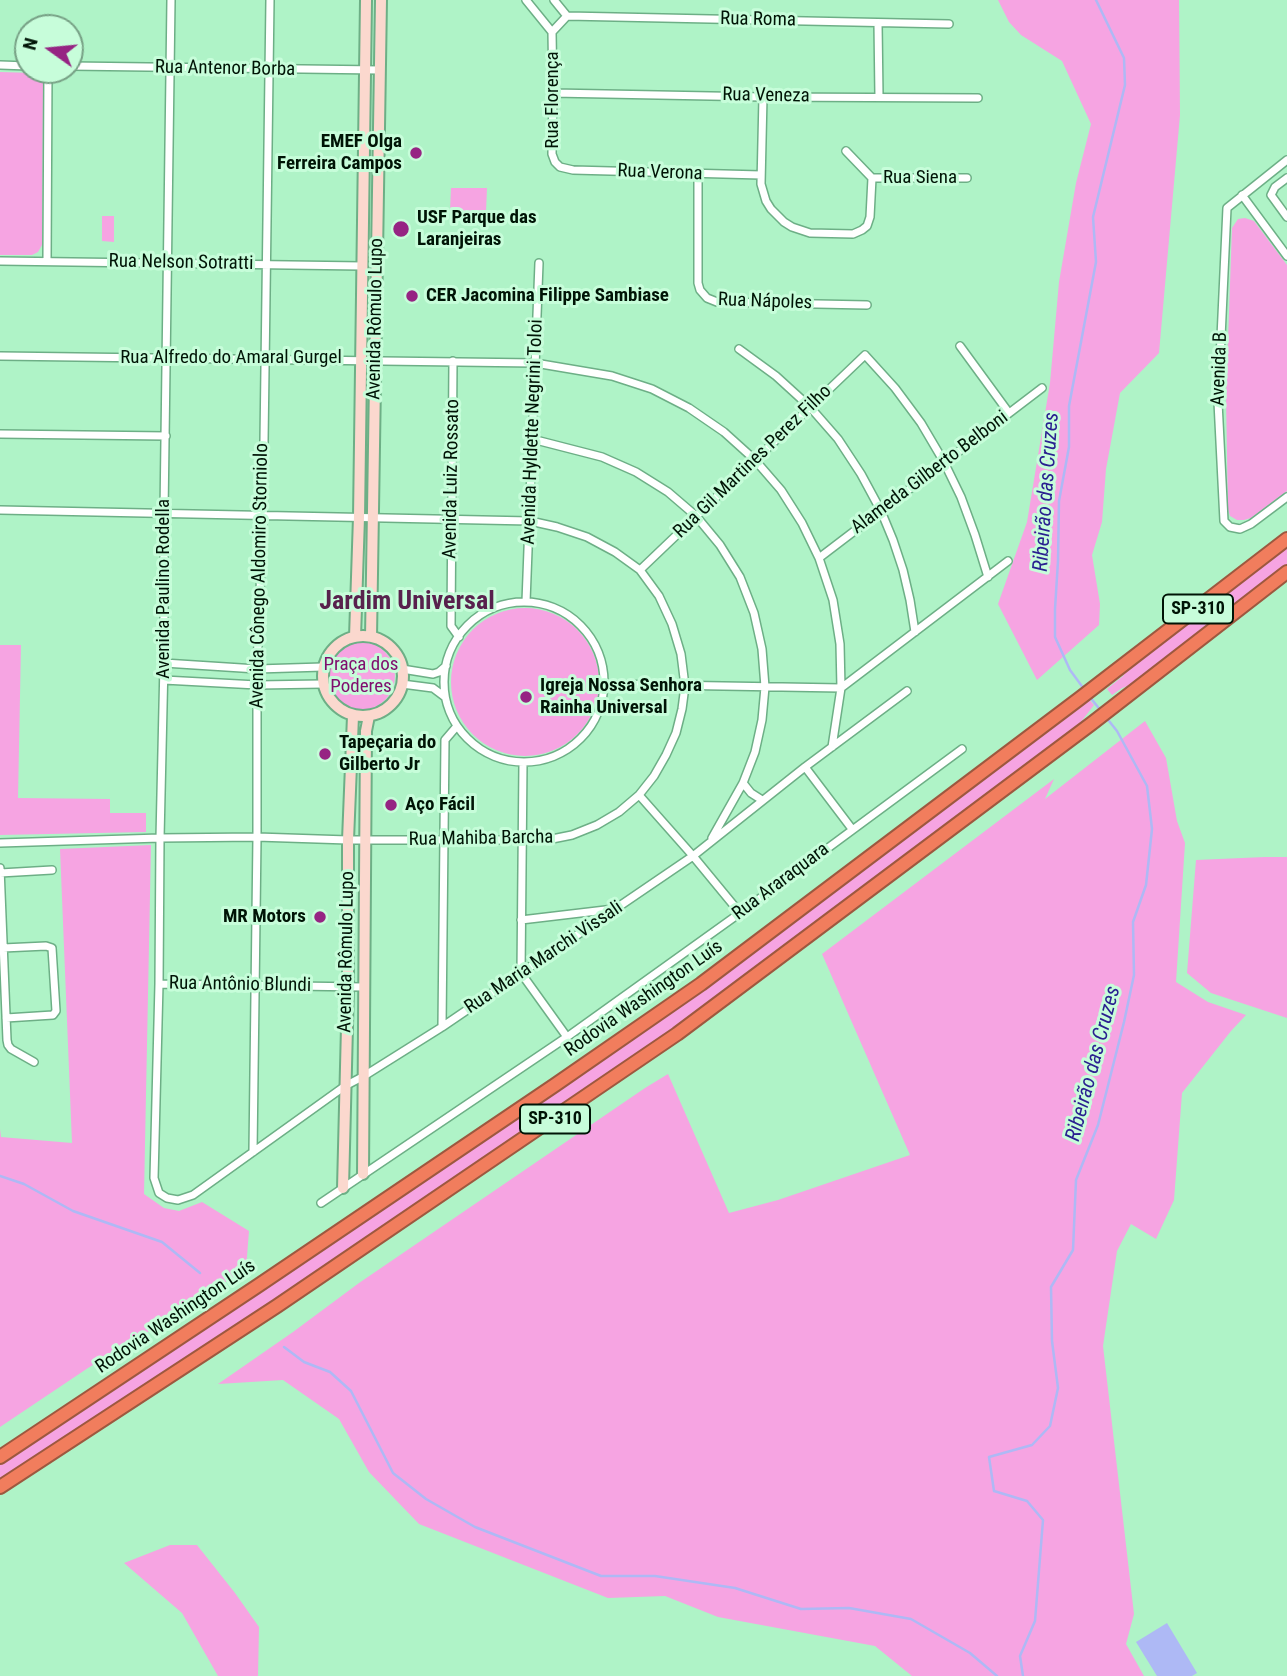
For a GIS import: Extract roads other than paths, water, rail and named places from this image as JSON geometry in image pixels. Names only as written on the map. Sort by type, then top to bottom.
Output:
[{"type":"highway","name":"Rodovia Washington Luís","points":[[0,1457],[555,1086],[701,984],[1108,678],[1287,539]]},
{"type":"highway","name":"SP-310","points":[[0,1487],[277,1306],[666,1042],[1091,724],[1287,572]]},
{"type":"street","name":"Avenida Paulino Rodella","points":[[167,1198],[159,1193],[154,1178],[164,680],[171,0]]},
{"type":"street","name":"Avenida Cônego Aldomiro Storniolo","points":[[253,1152],[257,668],[263,515],[270,0]]},
{"type":"street","name":"Avenida Rômulo Lupo","points":[[355,637],[366,0]]},
{"type":"street","name":"Avenida Rômulo Lupo","points":[[371,637],[381,0]]},
{"type":"street","points":[[526,0],[552,32],[567,16],[554,0]]},
{"type":"street","name":"Rua Roma","points":[[567,16],[949,23]]},
{"type":"street","points":[[878,23],[879,97]]},
{"type":"street","name":"Rua Florença","points":[[552,32],[552,154],[560,167]]},
{"type":"street","name":"Rua Antenor Borba","points":[[84,66],[380,70]]},
{"type":"street","points":[[47,261],[48,84]]},
{"type":"street","name":"Rua Veneza","points":[[554,93],[978,98]]},
{"type":"street","points":[[763,97],[763,193],[771,209],[784,222],[801,230],[821,233],[853,233],[864,228],[870,217],[872,178],[846,151]]},
{"type":"street","points":[[1287,160],[1242,195],[1287,256]]},
{"type":"street","name":"Rua Verona","points":[[560,167],[569,170],[761,175]]},
{"type":"street","name":"Rua Nápoles","points":[[698,175],[698,283],[707,298],[717,302],[867,305]]},
{"type":"street","name":"Rua Siena","points":[[872,178],[967,178]]},
{"type":"street","points":[[1287,178],[1275,187],[1272,195],[1287,217]]},
{"type":"street","name":"Avenida B","points":[[1242,195],[1227,208],[1218,402],[1224,521],[1230,527],[1240,529],[1287,497]]},
{"type":"street","name":"Rua Nelson Sotratti","points":[[0,261],[362,266]]},
{"type":"street","name":"Avenida Hyldette Negrini Toloi","points":[[526,602],[539,263]]},
{"type":"street","points":[[960,346],[1009,413]]},
{"type":"street","points":[[739,349],[776,376],[810,407],[838,439],[861,474],[893,540],[911,600],[915,632]]},
{"type":"street","name":"Rua Gil Martines Perez Filho","points":[[640,570],[865,355],[908,405],[944,462]]},
{"type":"street","name":"Rua Alfredo do Amaral Gurgel","points":[[0,356],[535,363],[612,376],[652,389],[690,408],[724,432],[755,460],[781,490],[802,523],[819,558],[833,600],[840,644],[841,688],[832,747]]},
{"type":"street","name":"Avenida Luiz Rossato","points":[[453,361],[451,626],[459,636]]},
{"type":"street","name":"Alameda Gilberto Belboni","points":[[819,558],[1042,388]]},
{"type":"street","points":[[0,434],[166,436]]},
{"type":"street","points":[[532,439],[602,457],[636,472],[668,492],[696,516],[720,545],[740,578],[754,612],[762,649],[765,687],[762,720],[743,783],[710,841]]},
{"type":"street","points":[[944,462],[961,497],[988,577]]},
{"type":"street","name":"Rua Mahiba Barcha","points":[[0,510],[530,521],[557,527],[587,537],[640,570],[659,596],[672,624],[681,654],[685,686],[676,733],[654,776],[639,796],[597,825],[572,835],[522,841],[257,837],[0,844]]},
{"type":"street","points":[[605,684],[841,688],[1008,561]]},
{"type":"street","points":[[526,602],[557,608],[583,626],[599,653],[605,684],[598,715],[580,741],[554,758],[523,763],[485,753],[467,739],[450,712],[444,681],[451,650],[469,625],[495,607],[526,602]]},
{"type":"street","points":[[371,637],[391,648],[398,658],[402,669],[402,684],[391,705],[381,712],[369,716],[354,716],[343,712],[327,695],[323,684],[323,667],[335,647],[344,640],[371,637]]},
{"type":"street","points":[[164,663],[257,668],[323,667]]},
{"type":"street","points":[[402,669],[433,674],[446,666]]},
{"type":"street","points":[[164,680],[257,685],[323,684]]},
{"type":"street","points":[[402,684],[433,688],[446,697]]},
{"type":"street","name":"Rua Maria Marchi Vissali","points":[[167,1198],[178,1200],[193,1195],[345,1086],[442,1027],[693,856],[762,800],[907,691]]},
{"type":"street","name":"Avenida Rômulo Lupo","points":[[343,1188],[348,840],[354,716]]},
{"type":"street","name":"Avenida Rômulo Lupo","points":[[363,1174],[366,731],[369,716]]},
{"type":"street","points":[[442,1027],[445,740],[457,726]]},
{"type":"street","name":"Rua Araraquara","points":[[321,1203],[567,1037],[962,749]]},
{"type":"street","points":[[523,763],[521,973],[567,1037]]},
{"type":"street","points":[[805,767],[852,829]]},
{"type":"street","points":[[743,783],[751,793],[762,800]]},
{"type":"street","points":[[639,796],[740,913]]},
{"type":"street","points":[[34,1062],[8,1045],[0,871],[52,870]]},
{"type":"street","points":[[521,920],[617,908]]},
{"type":"street","points":[[4,948],[52,948],[56,1011],[53,1015],[6,1018]]},
{"type":"street","name":"Rua Antônio Blundi","points":[[159,984],[363,987]]},
{"type":"water","points":[[1167,1623],[1197,1673],[1192,1676],[1157,1676],[1136,1642]]},
{"type":"waterway","name":"Ribeirão das Cruzes","points":[[1084,689],[1070,670],[1055,637],[1059,501],[1069,447],[1069,406],[1096,262],[1093,217],[1125,85],[1124,58],[1096,0]]},
{"type":"waterway","name":"Ribeirão das Cruzes","points":[[1090,697],[1101,711]]},
{"type":"waterway","name":"Ribeirão das Cruzes","points":[[1023,1676],[1020,1656],[1035,1621],[1043,1520],[1027,1501],[994,1491],[989,1457],[1032,1445],[1050,1426],[1058,1388],[1052,1341],[1051,1287],[1073,1250],[1076,1180],[1098,1125],[1124,1022],[1134,975],[1133,922],[1146,885],[1152,829],[1147,786],[1117,731],[1105,716]]},
{"type":"waterway","points":[[0,1176],[24,1184],[73,1211],[162,1242],[200,1273]]},
{"type":"waterway","points":[[284,1347],[304,1362],[330,1372],[351,1391],[393,1473],[426,1499],[475,1527],[601,1576],[655,1576],[735,1588],[801,1609],[849,1608],[911,1619],[970,1653],[997,1676]]},
{"type":"place","name":"EMEF Olga Ferreira Campos","points":[[416,153]]},
{"type":"place","name":"USF Parque das Laranjeiras","points":[[401,229]]},
{"type":"place","name":"CER Jacomina Filippe Sambiase","points":[[412,296]]},
{"type":"place","name":"Igreja Nossa Senhora Rainha Universal","points":[[526,697]]},
{"type":"place","name":"Tapeçaria do Gilberto Jr","points":[[325,754]]},
{"type":"place","name":"Aço Fácil","points":[[391,805]]},
{"type":"place","name":"MR Motors","points":[[320,917]]},
{"type":"district","name":"Jardim Universal","points":[[407,602]]},
{"type":"park label","name":"Praça dos Poderes","points":[[361,676]]}]
